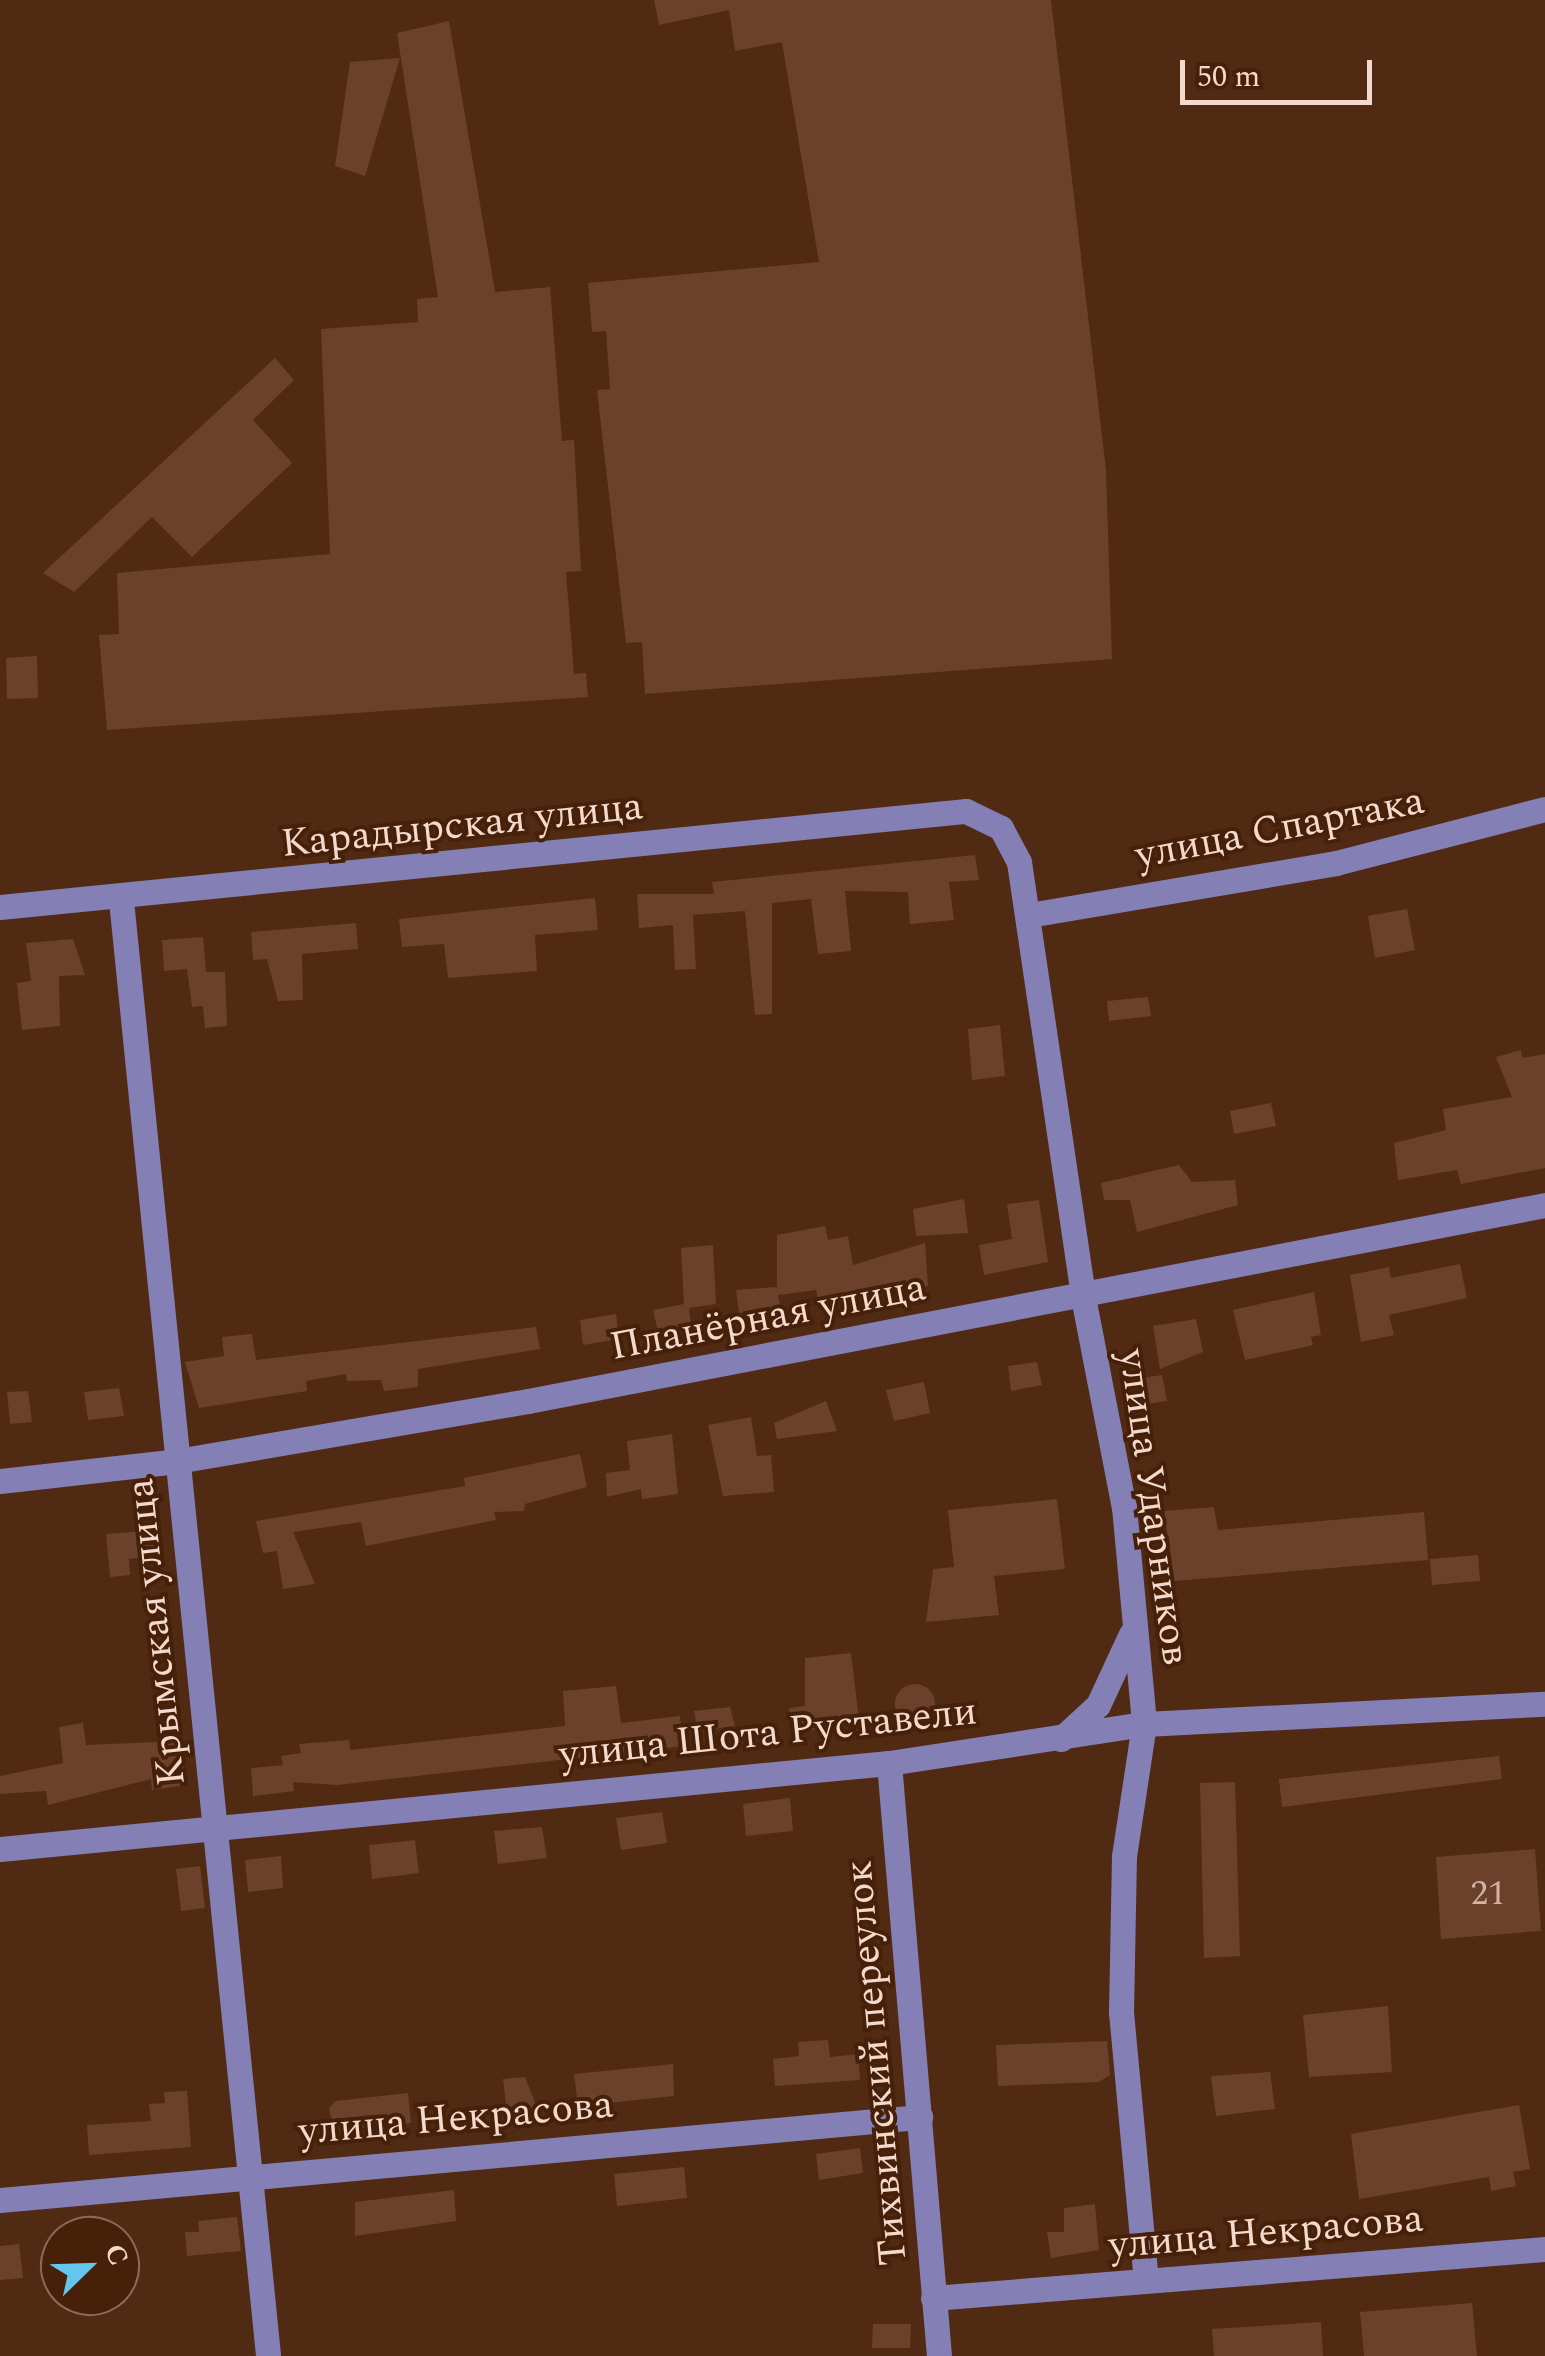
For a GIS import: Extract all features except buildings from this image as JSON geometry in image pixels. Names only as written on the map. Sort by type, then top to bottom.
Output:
[{"type":"street","name":"улица Спартака","points":[[1029,915],[1336,863],[1545,810]]},
{"type":"street","name":"улица Ударников","points":[[931,815],[966,811],[1001,828],[1020,862],[1083,1297],[1124,1508],[1144,1724],[1124,1856],[1120,2012],[1146,2280]]},
{"type":"street","name":"Карадырская улица","points":[[0,907],[120,900],[931,815]]},
{"type":"street","name":"Крымская улица","points":[[120,900],[268,2356]]},
{"type":"street","name":"Планёрная улица","points":[[0,1481],[177,1461],[1083,1297],[1545,1205]]},
{"type":"street","points":[[1061,1739],[1098,1705],[1121,1667],[1134,1619]]},
{"type":"street","name":"улица Шота Руставели","points":[[0,1850],[214,1826],[889,1763],[1144,1724],[1545,1704]]},
{"type":"street","name":"Тихвинский переулок","points":[[889,1763],[938,2356]]},
{"type":"street","name":"улица Некрасова","points":[[0,2200],[250,2174],[920,2118]]},
{"type":"street","name":"улица Некрасова","points":[[934,2298],[1545,2248]]}]
